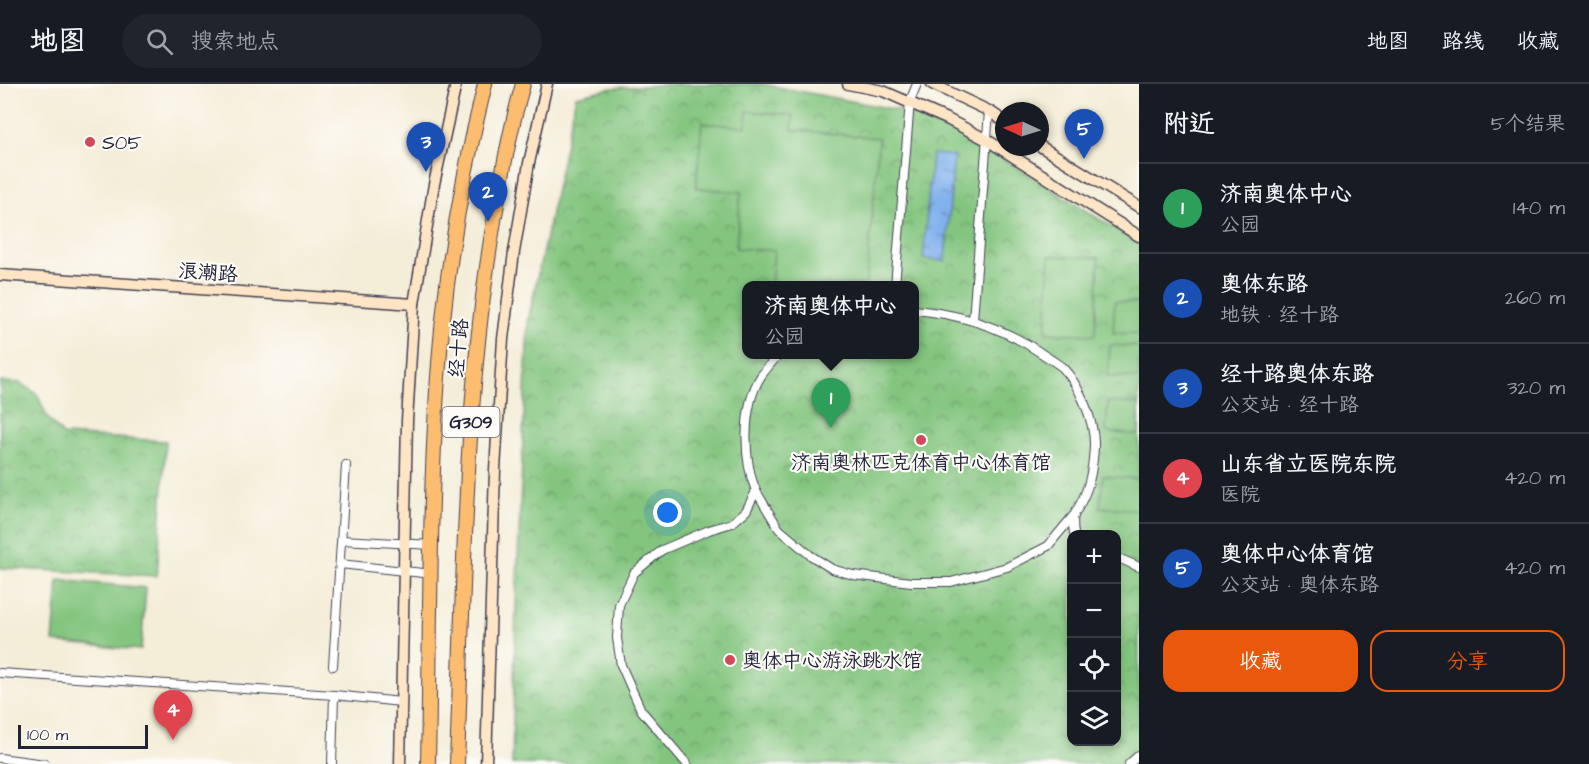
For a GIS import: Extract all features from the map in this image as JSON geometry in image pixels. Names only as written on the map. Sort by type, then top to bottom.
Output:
[{"type":"highway","name":"经十路","points":[[428,764],[434,451],[442,330],[468,154],[485,84]]},
{"type":"highway","name":"经十路","points":[[457,764],[469,454],[478,333],[488,255],[506,149],[523,84]]},
{"type":"main road","points":[[400,764],[407,421],[414,304],[434,184],[456,84]]},
{"type":"main road","points":[[486,764],[495,470],[503,339],[514,252],[529,163],[547,84]]},
{"type":"main road","points":[[848,84],[883,91],[910,101],[987,140],[1139,236]]},
{"type":"main road","points":[[932,84],[995,115]]},
{"type":"main road","points":[[1049,152],[1139,207]]},
{"type":"main road","name":"浪潮路","points":[[0,275],[414,304]]},
{"type":"street","points":[[895,281],[910,101],[917,84]]},
{"type":"street","points":[[973,320],[989,111]]},
{"type":"street","points":[[775,359],[760,378],[746,430],[751,480],[779,530],[832,569],[853,575],[912,582],[951,582],[1007,567],[1048,546],[1073,516],[1084,498],[1092,474],[1094,445],[1092,421],[1079,392],[1062,368],[1029,344],[973,320],[943,312],[919,310]]},
{"type":"street","points":[[333,666],[346,465]]},
{"type":"street","points":[[687,764],[641,710],[621,665],[617,638],[619,605],[634,573],[641,567],[662,550],[732,523],[746,511],[756,491]]},
{"type":"street","points":[[1073,516],[1074,530]]},
{"type":"street","points":[[342,540],[432,545]]},
{"type":"street","points":[[1121,558],[1139,567]]},
{"type":"street","points":[[340,564],[432,574]]},
{"type":"street","points":[[0,673],[334,695],[401,702]]},
{"type":"street","points":[[332,764],[334,695]]},
{"type":"street","points":[[1129,764],[1139,755]]},
{"type":"street","points":[[0,758],[45,764]]},
{"type":"green space","points":[[677,84],[762,84],[914,113],[977,142],[995,153],[995,156],[999,156],[1139,244],[1139,764],[512,764],[528,321],[576,96],[612,88]]},
{"type":"green space","points":[[747,111],[793,115],[792,130],[879,138],[866,281],[771,281],[774,251],[736,248],[741,192],[696,188],[702,123],[746,127]]},
{"type":"green space","points":[[1050,256],[1099,258],[1095,335],[1046,333]]},
{"type":"green space","points":[[1115,301],[1139,303],[1139,334],[1113,332]]},
{"type":"green space","points":[[1110,345],[1139,347],[1139,378],[1108,376]]},
{"type":"green space","points":[[0,382],[20,383],[37,394],[47,417],[63,435],[166,441],[157,576],[0,568]]},
{"type":"green space","points":[[1108,402],[1139,404],[1139,435],[1106,432]]},
{"type":"green space","points":[[1103,476],[1139,479],[1139,510],[1100,507]]},
{"type":"green space","points":[[58,580],[146,588],[141,650],[53,642]]},
{"type":"water","points":[[932,154],[954,156],[945,261],[923,259]]},
{"type":"place","name":"S05","points":[[90,142]]},
{"type":"place","name":"奥体中心体育馆","points":[[1084,159]]},
{"type":"place","name":"经十路奥体东路","points":[[426,172]]},
{"type":"place","name":"奥体东路","points":[[488,222]]},
{"type":"place","name":"济南奥体中心","points":[[831,428]]},
{"type":"place","name":"济南奥林匹克体育中心体育馆","points":[[921,440]]},
{"type":"place","name":"奥体中心游泳跳水馆","points":[[730,660]]},
{"type":"place","name":"山东省立医院东院","points":[[173,740]]}]
